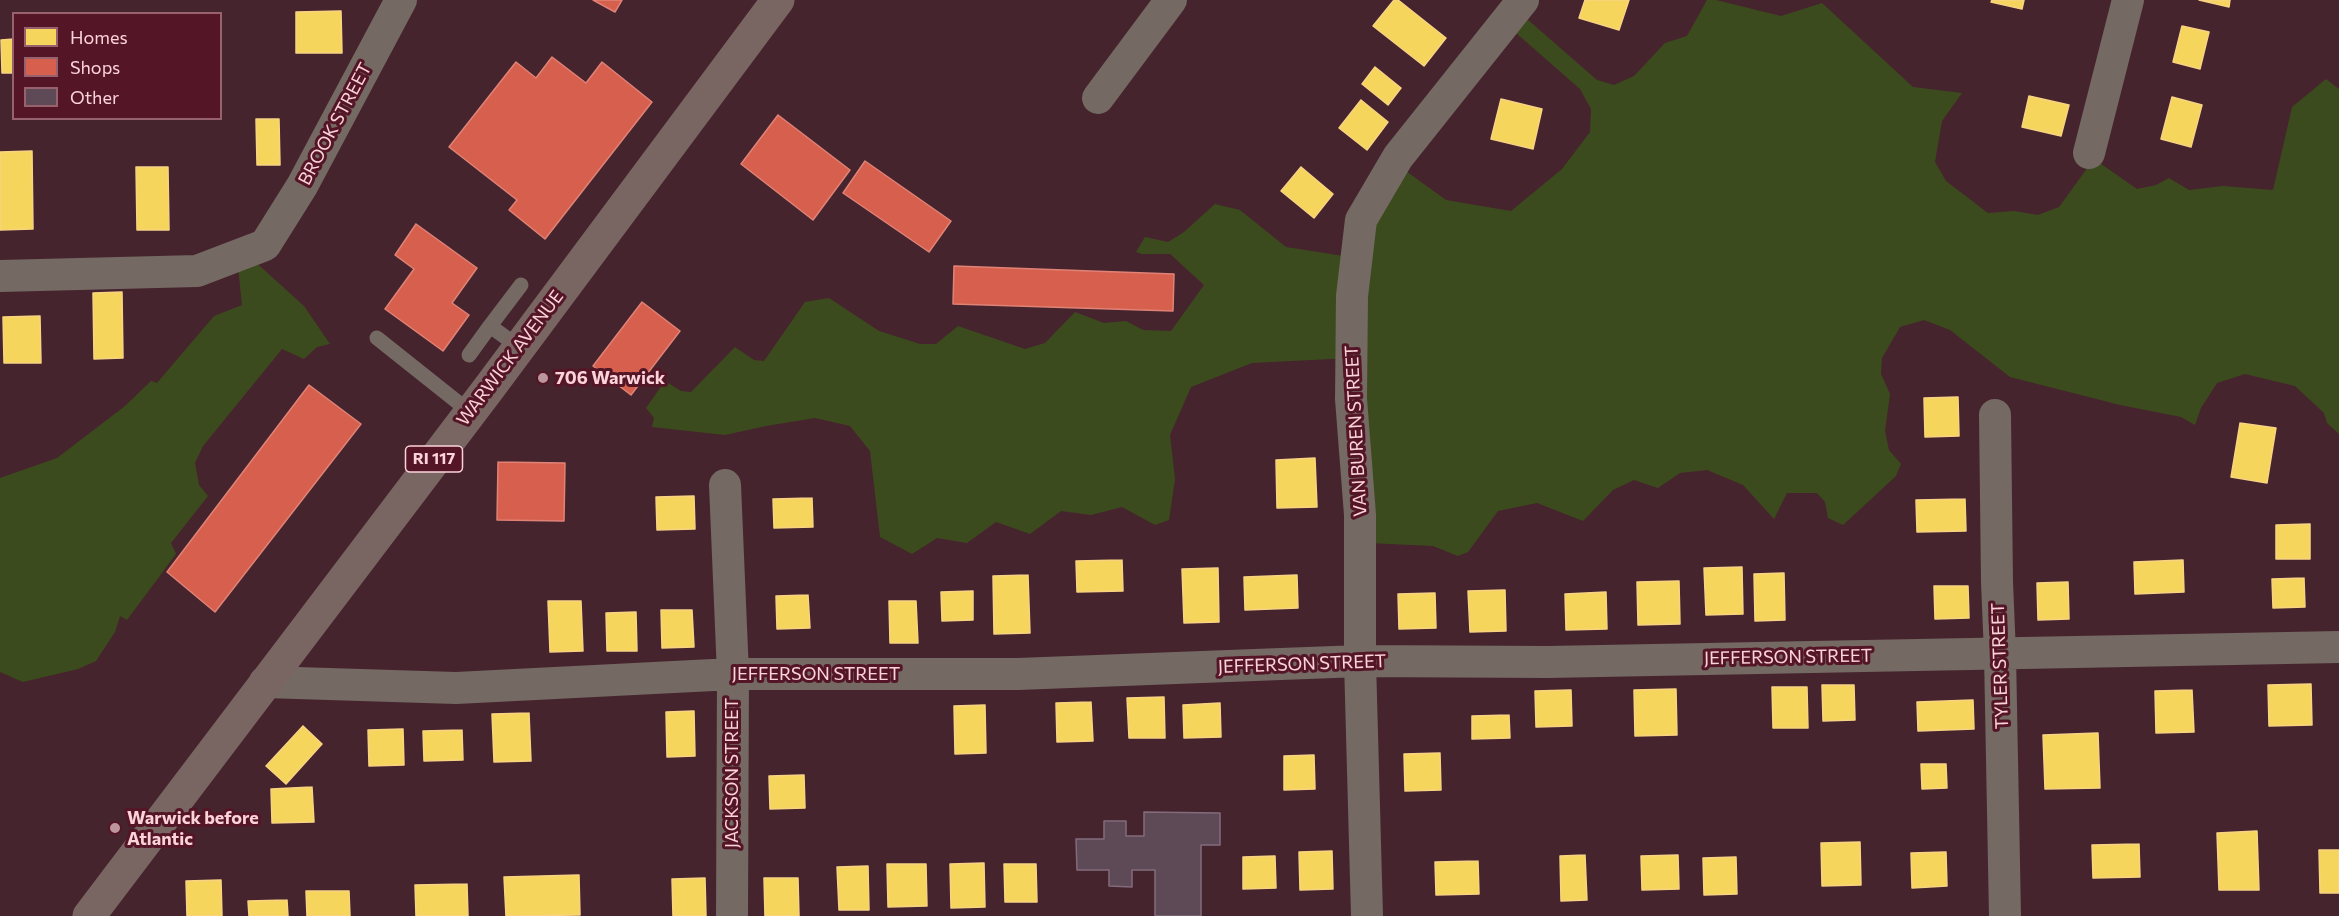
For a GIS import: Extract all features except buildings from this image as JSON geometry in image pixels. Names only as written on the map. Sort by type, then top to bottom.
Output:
[{"type":"main road","name":"WARWICK AVENUE","points":[[89,916],[206,764],[265,682],[519,347],[777,0]]},
{"type":"street","name":"BROOK STREET","points":[[0,276],[197,271],[265,245],[302,186],[401,0]]},
{"type":"street","points":[[1098,98],[1171,0]]},
{"type":"street","name":"VAN BUREN STREET","points":[[1367,916],[1360,661],[1360,515],[1351,376],[1352,296],[1361,220],[1398,157],[1523,0]]},
{"type":"street","points":[[2089,153],[2128,0]]},
{"type":"street","name":"TYLER STREET","points":[[1995,416],[2005,916]]},
{"type":"street","name":"JACKSON STREET","points":[[725,485],[733,674],[732,916]]},
{"type":"street","name":"JEFFERSON STREET","points":[[265,682],[456,688],[733,674],[1018,674],[1360,661],[1548,662],[2339,647]]},
{"type":"lane","points":[[469,355],[521,285]]},
{"type":"lane","points":[[490,326],[519,347]]},
{"type":"lane","points":[[377,338],[470,412]]},
{"type":"green space","points":[[1707,0],[1716,0],[1781,16],[1822,3],[1913,87],[1962,93],[1942,121],[1935,162],[1946,181],[1988,213],[2014,211],[2038,215],[2059,207],[2094,159],[2137,189],[2156,185],[2169,178],[2189,190],[2223,186],[2273,190],[2292,107],[2326,79],[2339,89],[2339,434],[2327,423],[2324,413],[2295,386],[2245,374],[2217,383],[2201,408],[2195,425],[2181,417],[2120,405],[2010,377],[1950,330],[1924,320],[1900,327],[1882,358],[1881,374],[1890,394],[1885,431],[1889,450],[1901,464],[1896,476],[1843,525],[1828,518],[1825,502],[1817,493],[1787,493],[1774,519],[1743,485],[1707,470],[1680,473],[1658,488],[1634,480],[1613,490],[1583,521],[1537,503],[1498,511],[1468,552],[1458,556],[1433,546],[1368,543],[1351,358],[1252,363],[1191,387],[1170,435],[1175,479],[1169,520],[1155,525],[1122,507],[1091,515],[1061,511],[1030,534],[996,522],[967,543],[937,538],[912,554],[880,537],[870,451],[850,426],[815,418],[725,435],[652,427],[654,418],[646,408],[665,381],[681,391],[691,392],[735,347],[754,360],[764,361],[805,302],[829,298],[879,331],[920,344],[936,344],[958,326],[1025,349],[1045,343],[1075,312],[1104,323],[1126,321],[1143,330],[1171,331],[1204,285],[1170,254],[1136,252],[1145,237],[1168,242],[1184,232],[1215,204],[1240,210],[1286,247],[1356,258],[1399,166],[1446,200],[1511,211],[1562,169],[1590,132],[1591,109],[1580,89],[1508,26],[1519,12],[1597,80],[1614,85],[1634,76],[1665,43],[1687,36]]},
{"type":"green space","points":[[237,257],[251,258],[304,306],[330,344],[317,347],[304,359],[282,349],[203,446],[195,463],[199,485],[208,496],[171,543],[176,554],[127,620],[120,616],[115,632],[96,661],[78,669],[23,682],[0,672],[0,478],[57,458],[125,406],[151,381],[157,383],[214,316],[242,305]]},
{"type":"place","name":"706 Warwick","points":[[543,378]]},
{"type":"place","name":"Warwick before Atlantic","points":[[115,828]]}]
